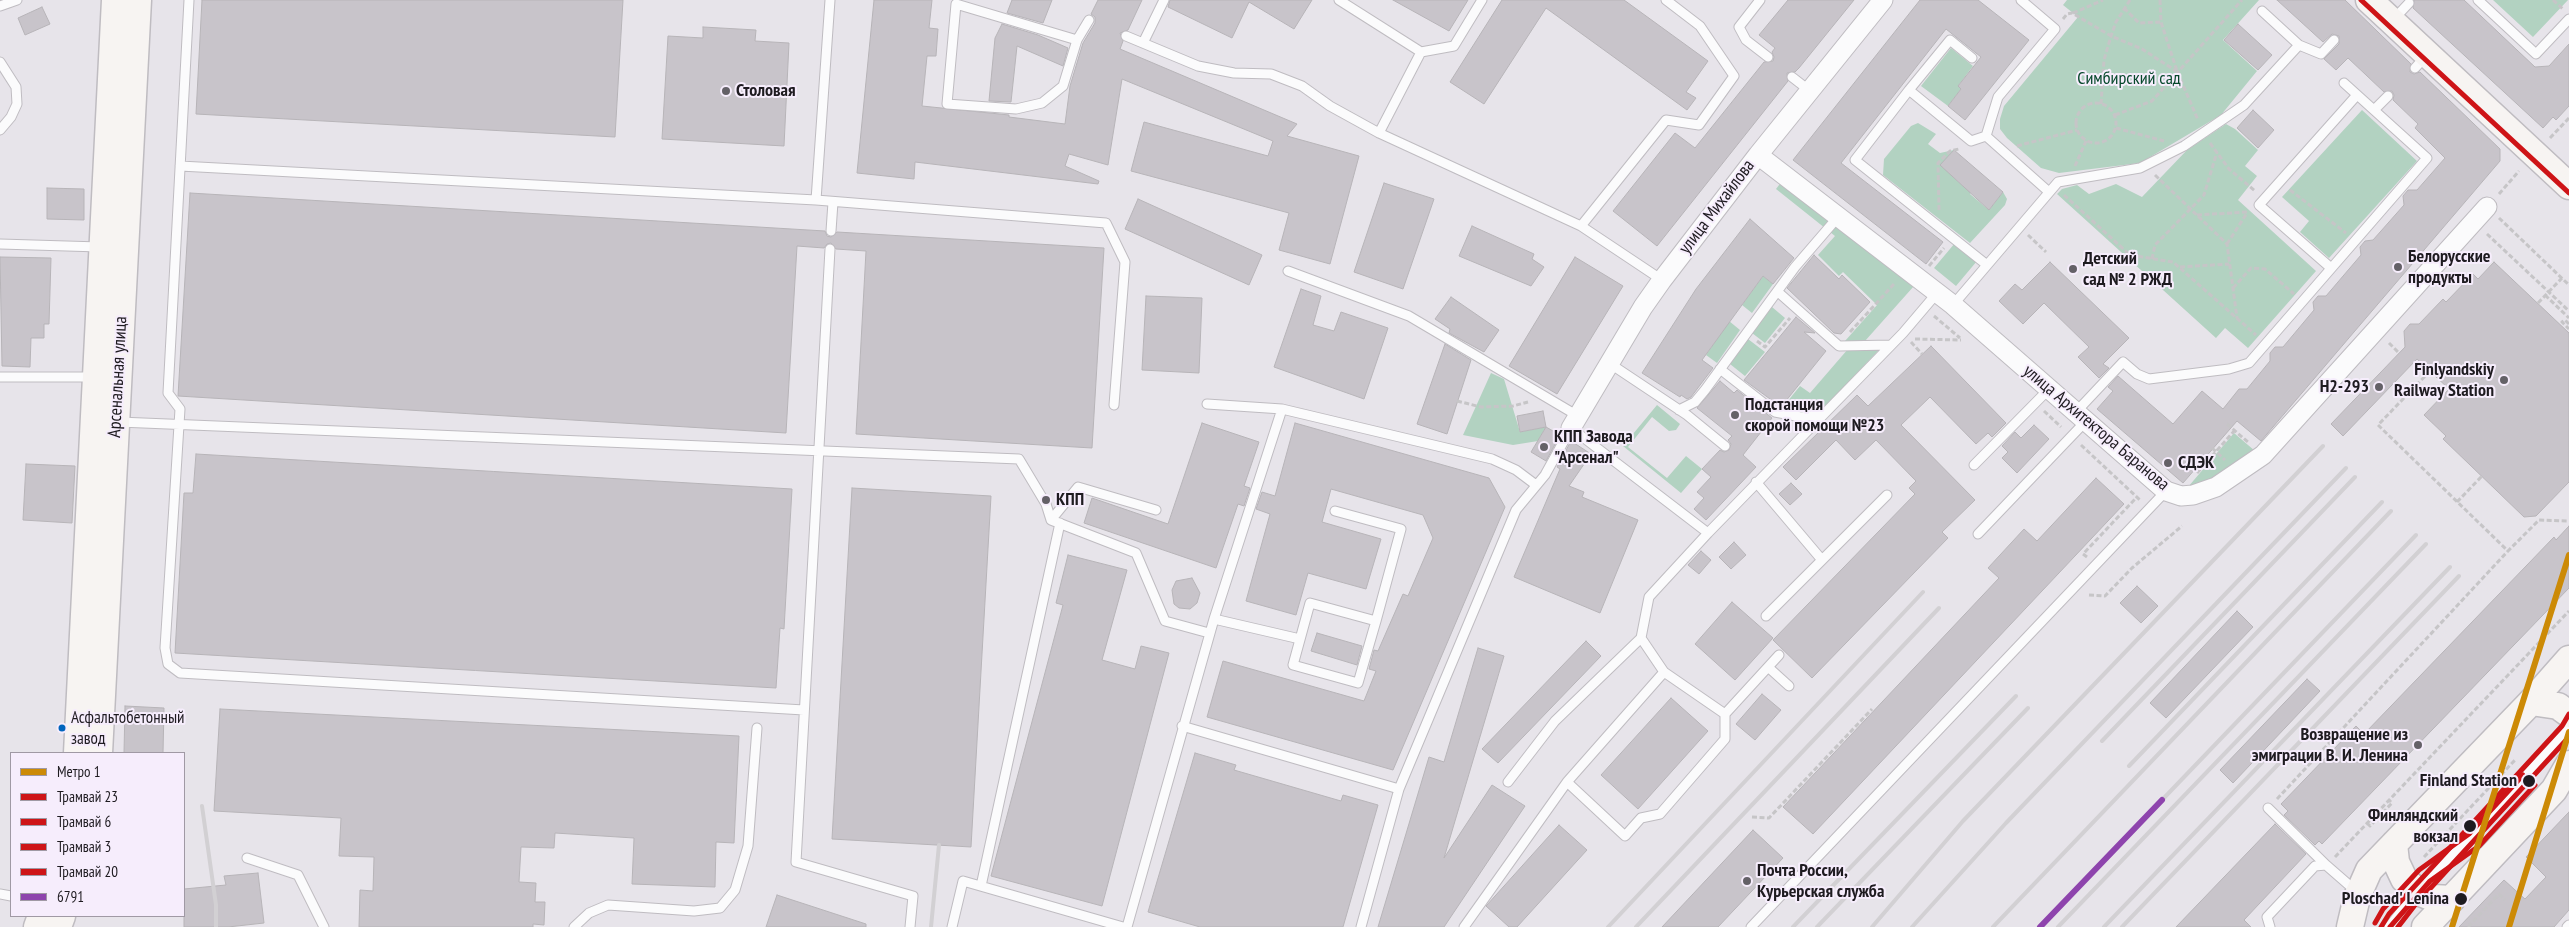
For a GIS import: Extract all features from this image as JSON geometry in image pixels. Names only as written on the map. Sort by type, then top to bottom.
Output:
[{"type":"street","name":"Арсенальная улица","points":[[115,0],[118,171]]},
{"type":"street","name":"Арсенальная улица","points":[[99,752],[107,378],[118,171],[138,0]]},
{"type":"street","name":"улица Михайлова","points":[[1575,422],[1609,362],[1662,280],[1758,154],[1883,0]]},
{"type":"street","points":[[2367,4],[2400,12],[2421,61],[2569,186]]},
{"type":"street","name":"улица Архитектора Баранова","points":[[1758,154],[1953,305],[2166,491],[2180,496],[2193,496],[2216,486],[2263,455],[2325,384],[2487,207]]},
{"type":"street","name":"Арсенальная улица","points":[[77,752],[105,421]]},
{"type":"street","points":[[2350,927],[2358,893],[2369,870],[2531,702],[2569,658]]},
{"type":"street","points":[[2531,702],[2558,706],[2569,714]]},
{"type":"street","points":[[2426,927],[2554,790],[2569,764]]},
{"type":"street","points":[[2394,844],[2396,862],[2404,879],[2418,892],[2434,898],[2452,899]]},
{"type":"lane","points":[[0,6],[17,0]]},
{"type":"lane","points":[[189,0],[168,393],[180,409],[165,648],[168,664],[180,673],[804,710]]},
{"type":"lane","points":[[816,200],[830,0]]},
{"type":"lane","points":[[1143,43],[1164,0]]},
{"type":"lane","points":[[1340,0],[1421,52],[1454,46],[1482,0]]},
{"type":"lane","points":[[1581,226],[1666,120],[1699,125],[1734,76],[1700,26],[1666,0]]},
{"type":"lane","points":[[1760,0],[1739,27],[1746,40],[1768,57]]},
{"type":"lane","points":[[1986,136],[1998,97],[2055,29],[2021,0]]},
{"type":"lane","points":[[2478,0],[2536,54],[2569,19]]},
{"type":"lane","points":[[1077,40],[956,2],[947,104],[1016,110],[1042,103],[1063,86],[1077,40],[1089,20]]},
{"type":"lane","points":[[2262,11],[2299,45],[2321,54],[2334,40]]},
{"type":"lane","points":[[1126,36],[1198,66],[1234,73],[1271,74],[1302,86],[1330,106],[1378,133],[1581,226],[1662,280]]},
{"type":"lane","points":[[1972,58],[1950,40],[1908,90],[1855,160],[1987,265]]},
{"type":"lane","points":[[1953,305],[2058,182],[2145,165],[2184,146],[2244,105],[2299,45]]},
{"type":"lane","points":[[1378,133],[1421,52]]},
{"type":"lane","points":[[0,62],[16,87],[17,104],[12,117],[0,130]]},
{"type":"lane","points":[[1792,77],[1810,91]]},
{"type":"lane","points":[[1978,534],[2081,417],[2123,362],[2137,374],[2149,379],[2239,368],[2249,362],[2427,158],[2344,83]]},
{"type":"lane","points":[[1908,90],[1972,141],[1986,136]]},
{"type":"lane","points":[[2331,268],[2261,202],[2358,95]]},
{"type":"lane","points":[[2374,110],[2388,96]]},
{"type":"lane","points":[[1986,136],[2051,189]]},
{"type":"lane","points":[[180,166],[816,200],[1106,224],[1125,262],[1114,404]]},
{"type":"lane","points":[[831,231],[833,202]]},
{"type":"lane","points":[[1679,410],[1695,402],[1795,267],[1838,217]]},
{"type":"lane","points":[[0,244],[114,247]]},
{"type":"lane","points":[[830,249],[796,862],[913,896],[910,927]]},
{"type":"lane","points":[[1288,271],[1409,316],[1575,422],[1708,533]]},
{"type":"lane","points":[[1778,292],[1839,346],[1891,345]]},
{"type":"lane","points":[[1508,782],[1556,721],[1641,638],[1649,596],[1756,482],[1891,345],[1938,293]]},
{"type":"lane","points":[[1609,362],[1679,410],[1725,446]]},
{"type":"lane","points":[[1720,369],[1775,412],[1801,417],[1824,414]]},
{"type":"lane","points":[[0,377],[107,378]]},
{"type":"lane","points":[[1974,465],[2049,388]]},
{"type":"lane","points":[[1207,404],[1282,409],[1492,459],[1516,470],[1536,486]]},
{"type":"lane","points":[[1127,927],[1182,726],[1214,619],[1282,409]]},
{"type":"lane","points":[[105,421],[1019,459],[1056,521],[1136,553],[1165,621],[1210,633]]},
{"type":"lane","points":[[1361,927],[1399,788],[1516,510],[1536,486],[1575,422]]},
{"type":"lane","points":[[1756,482],[1822,560]]},
{"type":"lane","points":[[981,886],[1056,521],[1078,487],[1156,510]]},
{"type":"lane","points":[[1751,927],[2166,491]]},
{"type":"lane","points":[[1766,616],[1887,495]]},
{"type":"lane","points":[[1335,511],[1401,529],[1376,621],[1358,683],[1293,665],[1310,603],[1376,621]]},
{"type":"lane","points":[[1214,619],[1300,639]]},
{"type":"lane","points":[[1641,638],[1664,672],[1725,714]]},
{"type":"lane","points":[[1567,782],[1624,836],[1641,818],[1660,814],[1725,739],[1725,714],[1779,655]]},
{"type":"lane","points":[[1768,667],[1789,686]]},
{"type":"lane","points":[[1464,927],[1567,782],[1664,672]]},
{"type":"lane","points":[[1182,726],[1399,788]]},
{"type":"lane","points":[[574,927],[589,913],[608,906],[694,911],[720,908],[735,890],[748,846],[757,728]]},
{"type":"lane","points":[[2390,927],[2418,892],[2569,728]]},
{"type":"lane","points":[[2268,808],[2326,865],[2358,893]]},
{"type":"lane","points":[[247,858],[298,875],[324,927]]},
{"type":"lane","points":[[2270,927],[2267,918],[2315,866],[2326,865]]},
{"type":"lane","points":[[952,927],[963,881],[1123,927]]},
{"type":"path","points":[[2055,29],[2068,14],[2072,14],[2102,0]]},
{"type":"path","points":[[2101,104],[2104,60],[2111,36],[2124,8],[2130,0]]},
{"type":"path","points":[[2160,0],[2161,22],[2177,72],[2204,133],[2229,169],[2261,202],[2248,213],[2227,244]]},
{"type":"path","points":[[2115,115],[2152,101],[2242,0]]},
{"type":"path","points":[[2553,0],[2562,8]]},
{"type":"path","points":[[2124,8],[2139,23],[2161,22]]},
{"type":"path","points":[[2072,14],[2111,36],[2142,49],[2177,72]]},
{"type":"path","points":[[2092,103],[2101,104],[2109,107],[2115,115],[2116,128],[2113,135],[2101,144],[2086,141],[2077,130],[2076,119],[2079,112],[2092,103]]},
{"type":"path","points":[[2550,138],[2569,118]]},
{"type":"path","points":[[2116,128],[2184,146]]},
{"type":"path","points":[[2002,150],[2077,130]]},
{"type":"path","points":[[2069,179],[2086,141]]},
{"type":"path","points":[[1940,226],[1938,163],[1956,148],[1966,151]]},
{"type":"path","points":[[2152,259],[2155,245],[2204,195],[2217,152]]},
{"type":"path","points":[[2145,165],[2227,244],[2237,318]]},
{"type":"path","points":[[2519,171],[2487,207],[2569,285]]},
{"type":"path","points":[[2279,182],[2355,240]]},
{"type":"path","points":[[2051,189],[2130,255],[2173,262],[2257,337]]},
{"type":"path","points":[[2197,214],[2248,213]]},
{"type":"path","points":[[2474,221],[2569,312]]},
{"type":"path","points":[[2019,228],[2046,252]]},
{"type":"path","points":[[1926,271],[1954,237]]},
{"type":"path","points":[[2179,267],[2229,264]]},
{"type":"path","points":[[2233,288],[2251,268],[2265,269],[2302,301]]},
{"type":"path","points":[[2538,303],[2562,278]]},
{"type":"path","points":[[1839,346],[1894,284]]},
{"type":"path","points":[[2545,295],[2569,318]]},
{"type":"path","points":[[1747,333],[1765,347],[1797,309]]},
{"type":"path","points":[[2569,324],[2565,320],[2562,322],[2569,329]]},
{"type":"path","points":[[1908,338],[1962,340]]},
{"type":"path","points":[[2430,371],[2378,425],[2508,551]]},
{"type":"path","points":[[1457,402],[1482,407],[1513,406]]},
{"type":"path","points":[[2195,476],[2235,430],[2227,424]]},
{"type":"path","points":[[2458,502],[2482,476]]},
{"type":"path","points":[[2268,808],[2508,551],[2540,520],[2569,521]]},
{"type":"path","points":[[2089,595],[2105,596],[2132,568],[2182,526]]},
{"type":"path","points":[[2336,856],[2367,823],[2370,826],[2392,803],[2389,800],[2569,611]]},
{"type":"path","points":[[1752,817],[1769,818],[1872,708]]},
{"type":"path","points":[[2424,857],[2516,760]]},
{"type":"path","points":[[2468,927],[2499,894],[2505,900]]},
{"type":"green space","name":"Симбирский сад","points":[[2067,0],[2259,0],[2223,40],[2257,71],[2221,115],[2140,163],[2059,173],[2041,168],[2007,138],[2000,129],[2000,119],[2004,106],[2078,17],[2063,5]]},
{"type":"green space","points":[[2493,0],[2568,0],[2533,37]]},
{"type":"green space","points":[[1951,48],[1973,66],[1958,86],[1961,89],[1948,106],[1921,86]]},
{"type":"green space","points":[[2362,110],[2417,161],[2329,258],[2300,232],[2309,221],[2282,197]]},
{"type":"green space","points":[[1918,123],[1936,134],[1928,144],[1940,153],[1954,150],[1941,165],[1963,186],[1977,170],[1984,176],[1970,194],[1989,210],[2003,192],[2007,199],[2005,205],[1970,243],[1883,175],[1884,159],[1911,126]]},
{"type":"green space","points":[[2226,124],[2235,129],[2258,150],[2245,166],[2257,176],[2238,200],[2316,271],[2248,348],[2225,328],[2216,338],[2057,194],[2062,189],[2077,185],[2089,194],[2116,184],[2142,197],[2187,150]]},
{"type":"green space","points":[[1782,181],[1914,286],[1865,341],[1845,341],[1877,305],[1843,272],[1839,276],[1818,255],[1835,236],[1776,189]]},
{"type":"green space","points":[[1955,243],[1977,261],[1956,286],[1934,268]]},
{"type":"green space","points":[[1763,276],[1773,284],[1752,313],[1742,305]]},
{"type":"green space","points":[[1772,307],[1785,318],[1765,343],[1752,333]]},
{"type":"green space","points":[[1729,321],[1740,330],[1717,363],[1706,355]]},
{"type":"green space","points":[[1748,339],[1765,352],[1745,376],[1730,364]]},
{"type":"green space","points":[[1848,349],[1878,351],[1820,412],[1802,412],[1783,407],[1800,386],[1810,393]]},
{"type":"green space","points":[[1491,373],[1504,379],[1520,432],[1546,427],[1538,441],[1513,445],[1463,435]]},
{"type":"green space","points":[[1657,405],[1680,424],[1676,430],[1669,431],[1652,417],[1628,447],[1667,478],[1686,456],[1702,469],[1681,493],[1623,446]]},
{"type":"green space","points":[[2234,433],[2255,451],[2211,480],[2188,487]]},
{"type":"building","points":[[202,0],[623,0],[615,137],[196,114]]},
{"type":"building","points":[[874,0],[932,0],[929,28],[938,29],[936,56],[927,56],[922,106],[1009,115],[1009,117],[1065,124],[1070,86],[1083,43],[1095,23],[1095,17],[1091,14],[1098,0],[1142,0],[1128,30],[1120,33],[1123,41],[1120,49],[1297,124],[1287,136],[1359,156],[1330,264],[1279,250],[1289,213],[1131,171],[1144,122],[1268,156],[1273,141],[1122,79],[1108,165],[1069,154],[1065,166],[1099,181],[1098,184],[915,162],[914,179],[857,173]]},
{"type":"building","points":[[1012,0],[1052,0],[1043,23],[1007,13]]},
{"type":"building","points":[[1170,0],[1312,0],[1294,29],[1249,2],[1232,38],[1168,7]]},
{"type":"building","points":[[1393,0],[1468,0],[1449,31]]},
{"type":"building","points":[[1502,0],[1624,0],[1708,61],[1686,92],[1696,98],[1687,110],[1546,8],[1484,104],[1450,82]]},
{"type":"building","points":[[1788,0],[1854,0],[1799,68],[1795,72],[1787,73],[1788,81],[1657,246],[1613,211],[1675,133],[1695,148],[1764,62],[1773,61],[1772,52],[1775,48],[1759,35]]},
{"type":"building","points":[[1920,0],[1978,0],[2029,40],[1965,120],[1948,106],[1961,89],[1958,86],[1981,57],[1946,29],[1841,163],[1943,242],[1926,264],[1793,160]]},
{"type":"building","points":[[2277,0],[2345,0],[2411,64],[2410,72],[2414,74],[2420,72],[2500,149],[2500,161],[2261,441],[2237,421],[2183,483],[2097,409],[2113,391],[2108,387],[2118,376],[2173,424],[2202,391],[2223,409],[2239,389],[2247,389],[2270,361],[2270,353],[2275,347],[2283,347],[2314,310],[2313,302],[2318,296],[2326,296],[2361,255],[2360,247],[2365,241],[2373,240],[2404,205],[2403,196],[2408,190],[2417,190],[2445,158],[2415,128],[2418,124],[2393,100],[2394,95],[2392,91],[2384,92],[2348,58],[2336,70],[2324,59],[2339,44],[2339,36],[2332,34],[2323,42]]},
{"type":"building","points":[[2414,0],[2464,0],[2535,67],[2549,66],[2569,44],[2569,106],[2556,120],[2553,117],[2543,128],[2413,8]]},
{"type":"building","points":[[42,7],[50,24],[25,35],[18,18]]},
{"type":"building","points":[[1002,24],[1038,35],[1068,48],[1063,66],[1017,46],[1011,102],[989,101],[995,38]]},
{"type":"building","points":[[2238,24],[2272,55],[2258,70],[2224,40]]},
{"type":"building","name":"Столовая","points":[[703,27],[756,30],[755,41],[789,43],[784,146],[662,139],[668,36],[703,38]]},
{"type":"building","points":[[2253,110],[2274,130],[2258,148],[2237,128]]},
{"type":"building","points":[[1954,150],[2003,192],[1989,210],[1940,165]]},
{"type":"building","points":[[1384,183],[1434,199],[1403,289],[1354,272]]},
{"type":"building","points":[[47,188],[84,189],[84,220],[47,219]]},
{"type":"building","points":[[190,193],[825,231],[827,236],[831,237],[837,232],[1104,248],[1092,448],[856,434],[866,251],[836,249],[831,243],[827,244],[824,248],[797,246],[786,433],[178,396]]},
{"type":"building","points":[[1138,199],[1262,255],[1249,285],[1125,229]]},
{"type":"building","points":[[1750,219],[1794,258],[1773,284],[1763,276],[1702,360],[1713,368],[1691,397],[1687,399],[1681,395],[1680,397],[1642,373],[1696,289]]},
{"type":"building","points":[[1472,226],[1534,254],[1532,259],[1544,267],[1531,286],[1459,256]]},
{"type":"building","points":[[1814,255],[1839,279],[1842,275],[1870,302],[1841,334],[1834,333],[1787,288]]},
{"type":"building","points":[[0,257],[51,258],[49,324],[44,324],[44,338],[31,338],[30,367],[2,366]]},
{"type":"building","points":[[1575,257],[1623,286],[1557,394],[1509,366]]},
{"type":"building","points":[[2050,262],[2129,338],[2103,364],[2109,368],[2099,378],[2078,357],[2089,347],[2044,303],[2023,324],[1999,301],[2015,284],[2022,290]]},
{"type":"building","name":"Finlyandskiy Railway Station","points":[[2494,262],[2569,333],[2569,482],[2536,516],[2524,517],[2443,439],[2446,436],[2424,415],[2449,389],[2417,359],[2343,436],[2331,424],[2405,347],[2404,331],[2410,324],[2419,324],[2443,299],[2446,302],[2473,274],[2478,279]]},
{"type":"building","points":[[1301,289],[1321,296],[1313,325],[1334,331],[1341,312],[1388,328],[1364,399],[1274,367]]},
{"type":"building","points":[[1146,296],[1202,298],[1199,373],[1142,370]]},
{"type":"building","points":[[1451,297],[1499,330],[1484,352],[1449,333],[1450,329],[1435,319]]},
{"type":"building","points":[[1796,317],[1815,333],[1804,332],[1826,351],[1781,407],[1744,380]]},
{"type":"building","points":[[1445,344],[1471,360],[1447,434],[1417,424]]},
{"type":"building","points":[[1931,346],[2006,423],[1992,437],[1988,433],[1976,444],[1930,397],[1901,425],[1975,500],[1942,532],[1948,538],[1812,678],[1773,640],[1915,494],[1909,488],[1916,481],[1876,440],[1855,460],[1836,440],[1796,480],[1783,467],[1857,395],[1868,406]]},
{"type":"building","points":[[1720,381],[1734,393],[1737,390],[1772,418],[1743,455],[1756,467],[1706,520],[1694,509],[1704,498],[1697,492],[1711,477],[1702,469],[1720,450],[1724,452],[1729,450],[1731,444],[1728,440],[1732,436],[1697,408]]},
{"type":"building","points":[[1543,411],[1546,427],[1520,432],[1517,416]]},
{"type":"building","points":[[1202,423],[1259,442],[1244,486],[1250,488],[1244,506],[1238,504],[1216,568],[1084,523],[1092,498],[1168,524]]},
{"type":"building","points":[[1295,423],[1489,478],[1505,507],[1393,770],[1207,717],[1223,661],[1364,701],[1376,671],[1369,669],[1374,650],[1378,651],[1403,594],[1408,596],[1433,538],[1423,515],[1331,489],[1322,522],[1381,539],[1366,589],[1308,573],[1296,615],[1246,601],[1270,514],[1256,509],[1262,492],[1275,496]]},
{"type":"building","points":[[2034,425],[2049,439],[2017,473],[2002,458],[2008,452],[2002,446],[2015,432],[2021,438]]},
{"type":"building","name":"КПП Завода \"Арсенал\"","points":[[1546,427],[1560,435],[1546,461],[1531,452]]},
{"type":"building","points":[[1571,441],[1591,454],[1569,486],[1584,492],[1582,497],[1638,520],[1600,613],[1514,577],[1560,469],[1557,467]]},
{"type":"building","points":[[196,454],[792,489],[784,629],[780,628],[776,688],[175,653],[184,493],[193,493]]},
{"type":"building","points":[[26,464],[75,466],[72,523],[23,520]]},
{"type":"building","points":[[2096,478],[2124,504],[1813,834],[1783,807],[1999,578],[1988,568],[2024,529],[2037,541]]},
{"type":"building","points":[[1791,483],[1802,494],[1790,505],[1779,494]]},
{"type":"building","points":[[852,488],[991,496],[971,847],[832,839]]},
{"type":"building","points":[[2569,526],[2569,588],[2322,844],[2319,841],[2315,845],[2284,815],[2288,811],[2281,804],[2356,726],[2364,734],[2554,537],[2556,540]]},
{"type":"building","points":[[1734,542],[1746,555],[1731,569],[1719,557]]},
{"type":"building","points":[[1701,551],[1711,560],[1699,574],[1688,565]]},
{"type":"building","points":[[1068,555],[1127,570],[1102,660],[1135,669],[1141,646],[1169,653],[1102,906],[991,876],[1063,605],[1056,603]]},
{"type":"building","points":[[1192,578],[1200,593],[1197,603],[1190,609],[1179,608],[1174,604],[1172,590],[1176,581]]},
{"type":"building","points":[[2137,586],[2158,606],[2141,623],[2120,603]]},
{"type":"building","points":[[1732,602],[1773,638],[1735,680],[1695,644]]},
{"type":"building","points":[[2237,611],[2253,627],[2166,718],[2150,703]]},
{"type":"building","points":[[1317,633],[1362,646],[1357,665],[1311,651]]},
{"type":"building","points":[[1586,641],[1601,656],[1498,763],[1482,749]]},
{"type":"building","points":[[1478,648],[1504,656],[1444,858],[1492,785],[1525,806],[1444,927],[1378,927],[1429,757],[1444,762]]},
{"type":"building","points":[[2307,679],[2320,691],[2233,783],[2220,770]]},
{"type":"building","points":[[1762,694],[1781,710],[1755,740],[1736,724]]},
{"type":"building","points":[[1671,698],[1708,731],[1638,809],[1601,775]]},
{"type":"building","points":[[125,706],[164,708],[163,752],[124,752]]},
{"type":"building","points":[[220,709],[739,736],[734,843],[716,842],[715,887],[632,884],[634,838],[555,833],[554,848],[521,847],[519,882],[536,883],[535,902],[545,902],[544,925],[533,924],[533,927],[359,927],[360,890],[373,891],[374,857],[339,856],[341,818],[214,811]]},
{"type":"building","points":[[1195,753],[1236,765],[1234,770],[1341,801],[1343,795],[1378,805],[1343,927],[1200,927],[1148,912]]},
{"type":"building","points":[[2569,812],[2569,910],[2554,927],[2459,927],[2504,880],[2525,899],[2546,877],[2526,857]]},
{"type":"building","points":[[2275,824],[2306,854],[2244,920],[2251,927],[2176,927]]},
{"type":"building","points":[[1559,825],[1587,850],[1517,927],[1509,927],[1486,906]]},
{"type":"building","points":[[1753,830],[1783,858],[1718,927],[1662,927]]},
{"type":"building","points":[[258,873],[264,923],[228,927],[184,927],[185,889],[226,885],[224,876]]},
{"type":"building","points":[[777,895],[866,924],[866,927],[766,927]]},
{"type":"railway","points":[[1872,927],[1963,821],[2323,446]]},
{"type":"railway","points":[[1912,927],[2006,823],[2346,468]]},
{"type":"railway","points":[[2102,741],[2355,477]]},
{"type":"railway","points":[[2129,766],[2382,502]]},
{"type":"railway","points":[[1993,927],[2391,511]]},
{"type":"railway","points":[[2162,800],[2416,535]]},
{"type":"railway","points":[[2058,927],[2426,544]]},
{"type":"railway","points":[[2104,927],[2450,567]]},
{"type":"railway","points":[[2122,927],[2459,576]]},
{"type":"railway","points":[[1608,927],[1923,592]]},
{"type":"railway","points":[[1636,927],[1939,608]]},
{"type":"railway","points":[[1793,927],[2016,696]]},
{"type":"railway","points":[[1817,927],[2028,708]]},
{"type":"railway","points":[[202,806],[216,905],[216,927]]},
{"type":"railway","points":[[931,927],[939,845]]},
{"type":"metro line","name":"1","points":[[2452,927],[2569,555]]},
{"type":"metro line","name":"1","points":[[2509,927],[2569,732]]},
{"type":"tram line","name":"23","points":[[2361,0],[2569,193]]},
{"type":"tram line","name":"20","points":[[2381,927],[2389,914],[2562,726],[2569,714]]},
{"type":"tram line","name":"23","points":[[2398,927],[2415,905],[2569,737]]},
{"type":"tram line","name":"3","points":[[2375,923],[2383,909],[2419,870],[2469,834],[2523,775]]},
{"type":"tram line","name":"6","points":[[2390,927],[2430,881],[2479,846],[2535,785]]},
{"type":"transit line","name":"6791","points":[[2040,927],[2162,800]]},
{"type":"place","name":"Столовая","points":[[726,91]]},
{"type":"place","name":"Белорусские продукты","points":[[2398,267]]},
{"type":"place","name":"Детский сад № 2 РЖД","points":[[2073,269]]},
{"type":"place","name":"Finlyandskiy Railway Station","points":[[2504,380]]},
{"type":"place","name":"H2-293","points":[[2379,387]]},
{"type":"place","name":"Подстанция скорой помощи №23","points":[[1735,415]]},
{"type":"place","name":"КПП Завода \"Арсенал\"","points":[[1544,447]]},
{"type":"place","name":"СДЭК","points":[[2168,463]]},
{"type":"place","name":"КПП","points":[[1046,500]]},
{"type":"place","name":"Асфальтобетонный завод","points":[[62,728]]},
{"type":"place","name":"Возвращение из эмиграции В. И. Ленина","points":[[2418,745]]},
{"type":"place","name":"Finland Station","points":[[2529,781]]},
{"type":"place","name":"Финляндский вокзал","points":[[2470,826]]},
{"type":"place","name":"Почта России, Курьерская служба","points":[[1747,881]]},
{"type":"place","name":"Ploschad' Lenina","points":[[2461,899]]}]
